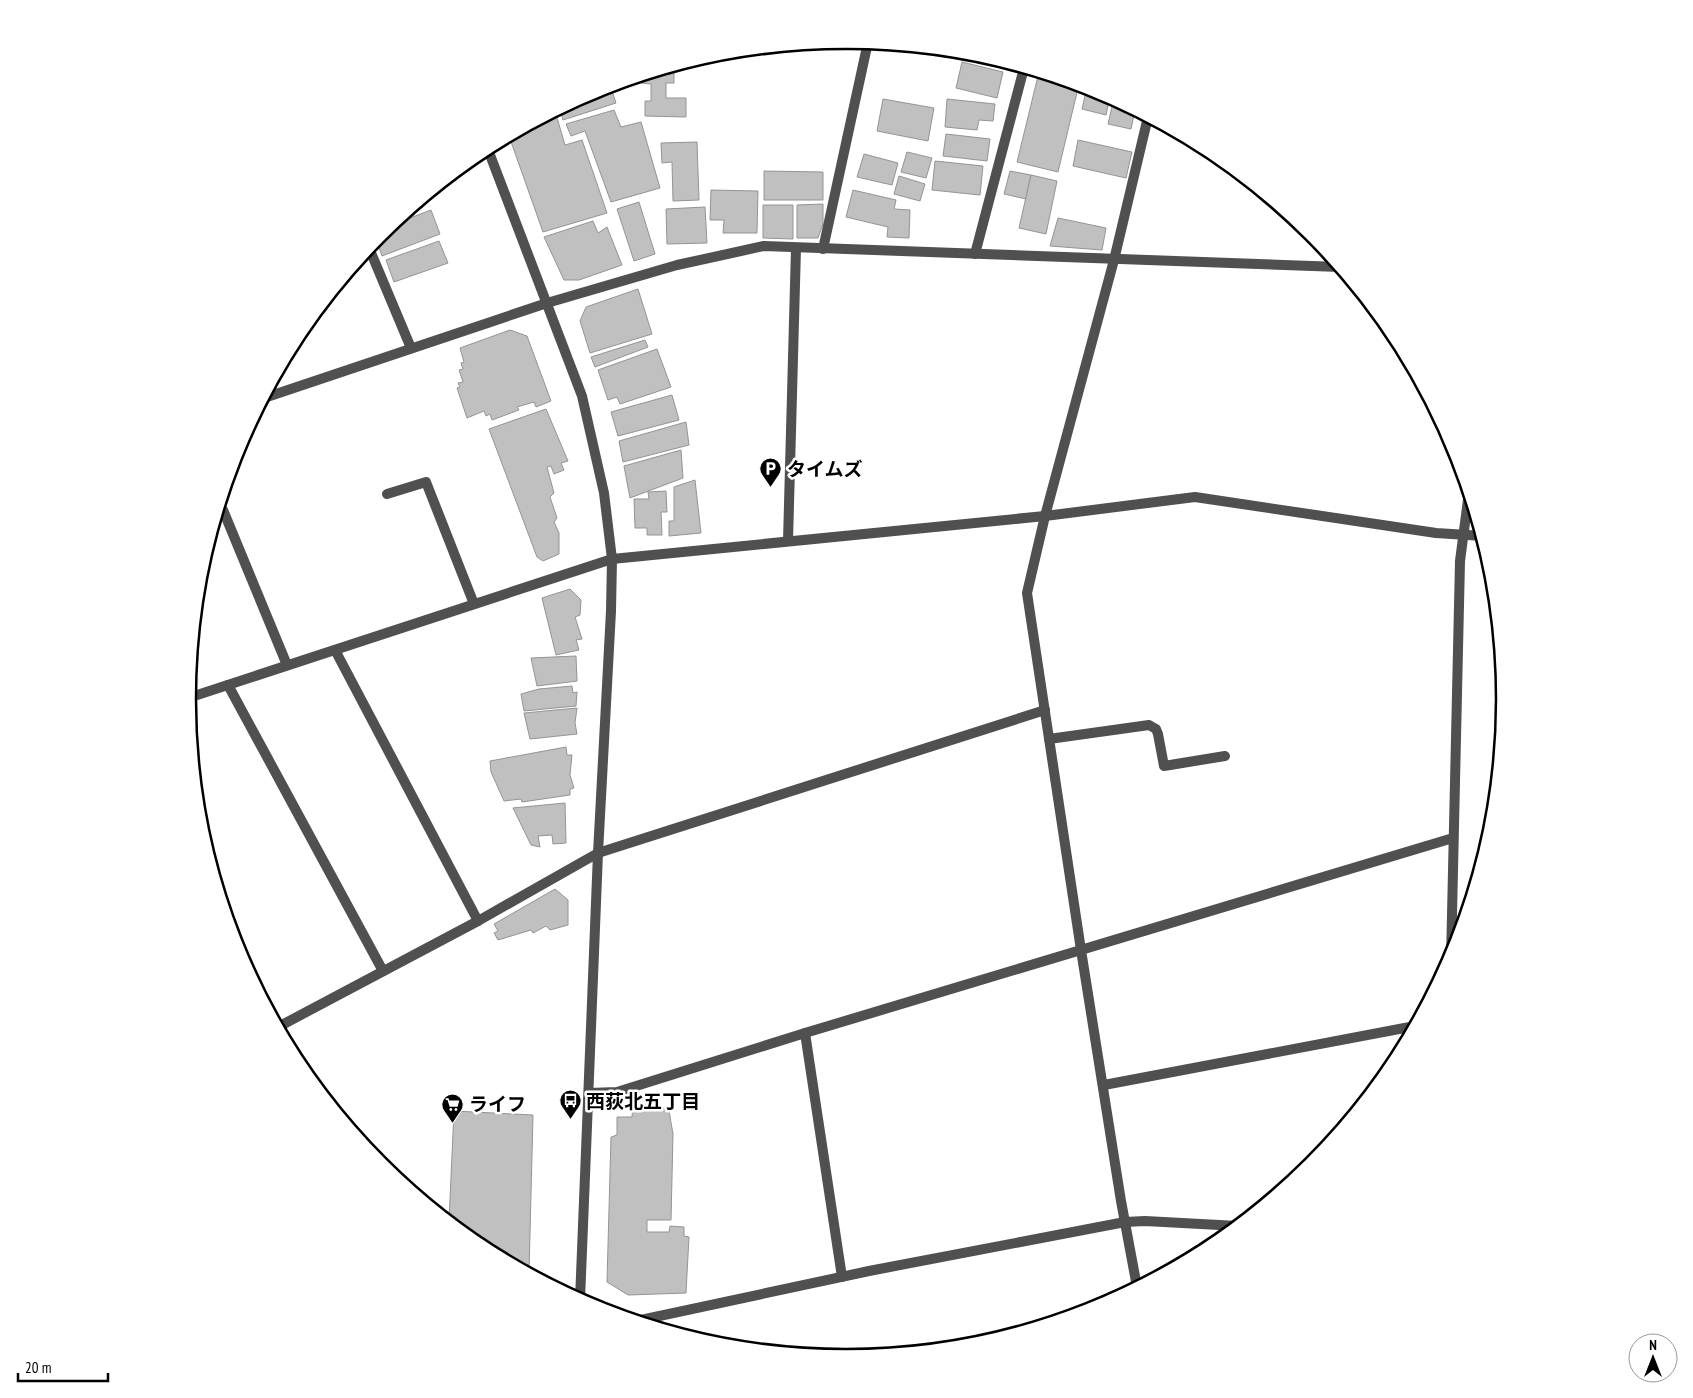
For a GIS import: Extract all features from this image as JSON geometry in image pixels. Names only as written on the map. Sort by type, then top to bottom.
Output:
[{"type":"street","points":[[823,249],[866,49]]},
{"type":"street","points":[[976,254],[1023,73]]},
{"type":"street","points":[[1136,1281],[1081,950],[1027,593],[1045,516],[1114,260],[1147,123]]},
{"type":"street","points":[[490,155],[584,405],[604,493],[612,559],[580,1292]]},
{"type":"street","points":[[271,395],[547,303],[677,265],[764,246],[1114,260],[1331,266]]},
{"type":"street","points":[[788,541],[796,248]]},
{"type":"street","points":[[371,256],[411,348]]},
{"type":"street","points":[[387,494],[426,482],[474,604]]},
{"type":"street","points":[[196,695],[612,559],[1045,516],[1195,497],[1436,533],[1476,536]]},
{"type":"street","points":[[1451,936],[1460,561],[1467,506]]},
{"type":"street","points":[[224,512],[287,665]]},
{"type":"street","points":[[335,650],[478,921]]},
{"type":"street","points":[[228,685],[383,971]]},
{"type":"street","points":[[283,1024],[478,921],[598,853],[1045,710]]},
{"type":"street","points":[[1049,739],[1149,725],[1156,729],[1158,734],[1164,766],[1225,756]]},
{"type":"street","points":[[589,1093],[617,1092],[805,1033],[1453,838]]},
{"type":"street","points":[[1104,1085],[1408,1027]]},
{"type":"street","points":[[805,1033],[842,1277]]},
{"type":"street","points":[[648,1318],[842,1277],[1125,1222],[1145,1220],[1228,1225]]},
{"type":"building","points":[[962,62],[1003,72],[997,98],[956,88]]},
{"type":"building","points":[[674,72],[674,83],[666,83],[666,98],[686,98],[686,117],[645,116],[645,101],[651,101],[651,84],[641,83]]},
{"type":"building","points":[[1038,78],[1077,91],[1058,172],[1017,162]]},
{"type":"building","points":[[612,92],[616,103],[563,120],[562,115]]},
{"type":"building","points":[[1085,94],[1108,104],[1106,115],[1082,109]]},
{"type":"building","points":[[883,99],[934,108],[928,141],[877,131]]},
{"type":"building","points":[[947,99],[995,104],[993,121],[979,120],[977,130],[945,127]]},
{"type":"building","points":[[1112,106],[1134,116],[1131,129],[1108,124]]},
{"type":"building","points":[[614,110],[621,127],[641,122],[660,188],[611,202],[585,131],[571,136],[566,124]]},
{"type":"building","points":[[557,117],[565,145],[582,140],[607,213],[543,232],[511,142]]},
{"type":"building","points":[[946,134],[990,139],[987,161],[943,156]]},
{"type":"building","points":[[1078,140],[1132,152],[1126,178],[1073,166]]},
{"type":"building","points":[[697,142],[699,200],[673,201],[672,162],[662,163],[661,143]]},
{"type":"building","points":[[907,152],[932,158],[926,178],[901,172]]},
{"type":"building","points":[[864,154],[898,163],[892,185],[857,177]]},
{"type":"building","points":[[935,161],[983,166],[980,195],[932,190]]},
{"type":"building","points":[[764,171],[823,172],[823,200],[764,200]]},
{"type":"building","points":[[1010,171],[1031,175],[1026,199],[1004,194]]},
{"type":"building","points":[[1031,175],[1057,181],[1046,234],[1019,228]]},
{"type":"building","points":[[899,176],[925,184],[920,201],[894,194]]},
{"type":"building","points":[[711,190],[758,191],[757,233],[723,233],[724,220],[710,220]]},
{"type":"building","points":[[853,190],[896,200],[894,209],[910,210],[909,238],[887,237],[888,227],[846,217]]},
{"type":"building","points":[[639,202],[655,254],[634,261],[617,209]]},
{"type":"building","points":[[823,204],[823,224],[818,238],[797,238],[797,205]]},
{"type":"building","points":[[763,205],[793,205],[793,239],[763,238]]},
{"type":"building","points":[[705,207],[707,243],[667,244],[666,209]]},
{"type":"building","points":[[431,210],[440,234],[382,256],[379,248],[409,218]]},
{"type":"building","points":[[1058,218],[1106,228],[1102,250],[1050,246]]},
{"type":"building","points":[[593,221],[598,233],[607,227],[622,265],[579,280],[564,280],[544,237]]},
{"type":"building","points":[[439,241],[448,263],[394,282],[386,260]]},
{"type":"building","points":[[638,289],[652,334],[590,353],[580,321],[586,307]]},
{"type":"building","points":[[510,330],[527,336],[551,401],[536,407],[534,402],[517,407],[519,410],[492,420],[490,414],[486,416],[484,411],[467,418],[457,388],[460,387],[458,383],[463,382],[459,370],[463,369],[461,363],[464,362],[460,348]]},
{"type":"building","points":[[645,340],[648,347],[595,367],[591,357]]},
{"type":"building","points":[[657,349],[671,387],[620,404],[617,397],[608,400],[598,370]]},
{"type":"building","points":[[672,395],[679,420],[618,436],[611,412]]},
{"type":"building","points":[[546,409],[568,461],[561,463],[564,470],[554,474],[551,466],[547,467],[554,493],[550,497],[557,518],[554,522],[559,533],[559,554],[543,561],[537,557],[489,429]]},
{"type":"building","points":[[686,422],[689,445],[623,462],[619,441]]},
{"type":"building","points":[[681,450],[683,478],[630,498],[624,466]]},
{"type":"building","points":[[695,480],[701,533],[669,536],[669,521],[674,521],[674,487]]},
{"type":"building","points":[[666,491],[667,512],[661,512],[662,535],[647,535],[647,528],[635,528],[634,499],[649,499],[648,492]]},
{"type":"building","points":[[570,589],[581,600],[580,615],[575,617],[582,639],[576,640],[579,650],[556,655],[542,598]]},
{"type":"building","points":[[576,656],[577,681],[537,686],[531,658]]},
{"type":"building","points":[[572,686],[573,693],[577,692],[576,706],[524,711],[521,694],[539,689]]},
{"type":"building","points":[[577,708],[575,723],[577,734],[530,739],[524,713]]},
{"type":"building","points":[[566,747],[567,755],[572,755],[570,775],[574,788],[570,789],[570,795],[522,802],[521,799],[504,801],[491,772],[490,761]]},
{"type":"building","points":[[565,803],[566,843],[553,844],[552,835],[538,836],[540,847],[531,845],[513,808]]},
{"type":"building","points":[[555,889],[568,900],[568,925],[550,930],[546,926],[533,933],[531,930],[498,940],[494,933],[498,931],[494,924]]},
{"type":"building","points":[[633,1104],[661,1106],[669,1111],[673,1134],[671,1220],[647,1220],[647,1232],[669,1232],[670,1226],[684,1227],[684,1236],[689,1237],[686,1293],[628,1295],[607,1282],[611,1137],[617,1135],[617,1117],[632,1117]]},
{"type":"building","points":[[454,1111],[533,1115],[529,1266],[485,1240],[449,1214]]},
{"type":"place","name":"タイムズ","points":[[771,488]]},
{"type":"place","name":"西荻北五丁目","points":[[570,1120]]},
{"type":"place","name":"ライフ","points":[[453,1123]]}]
